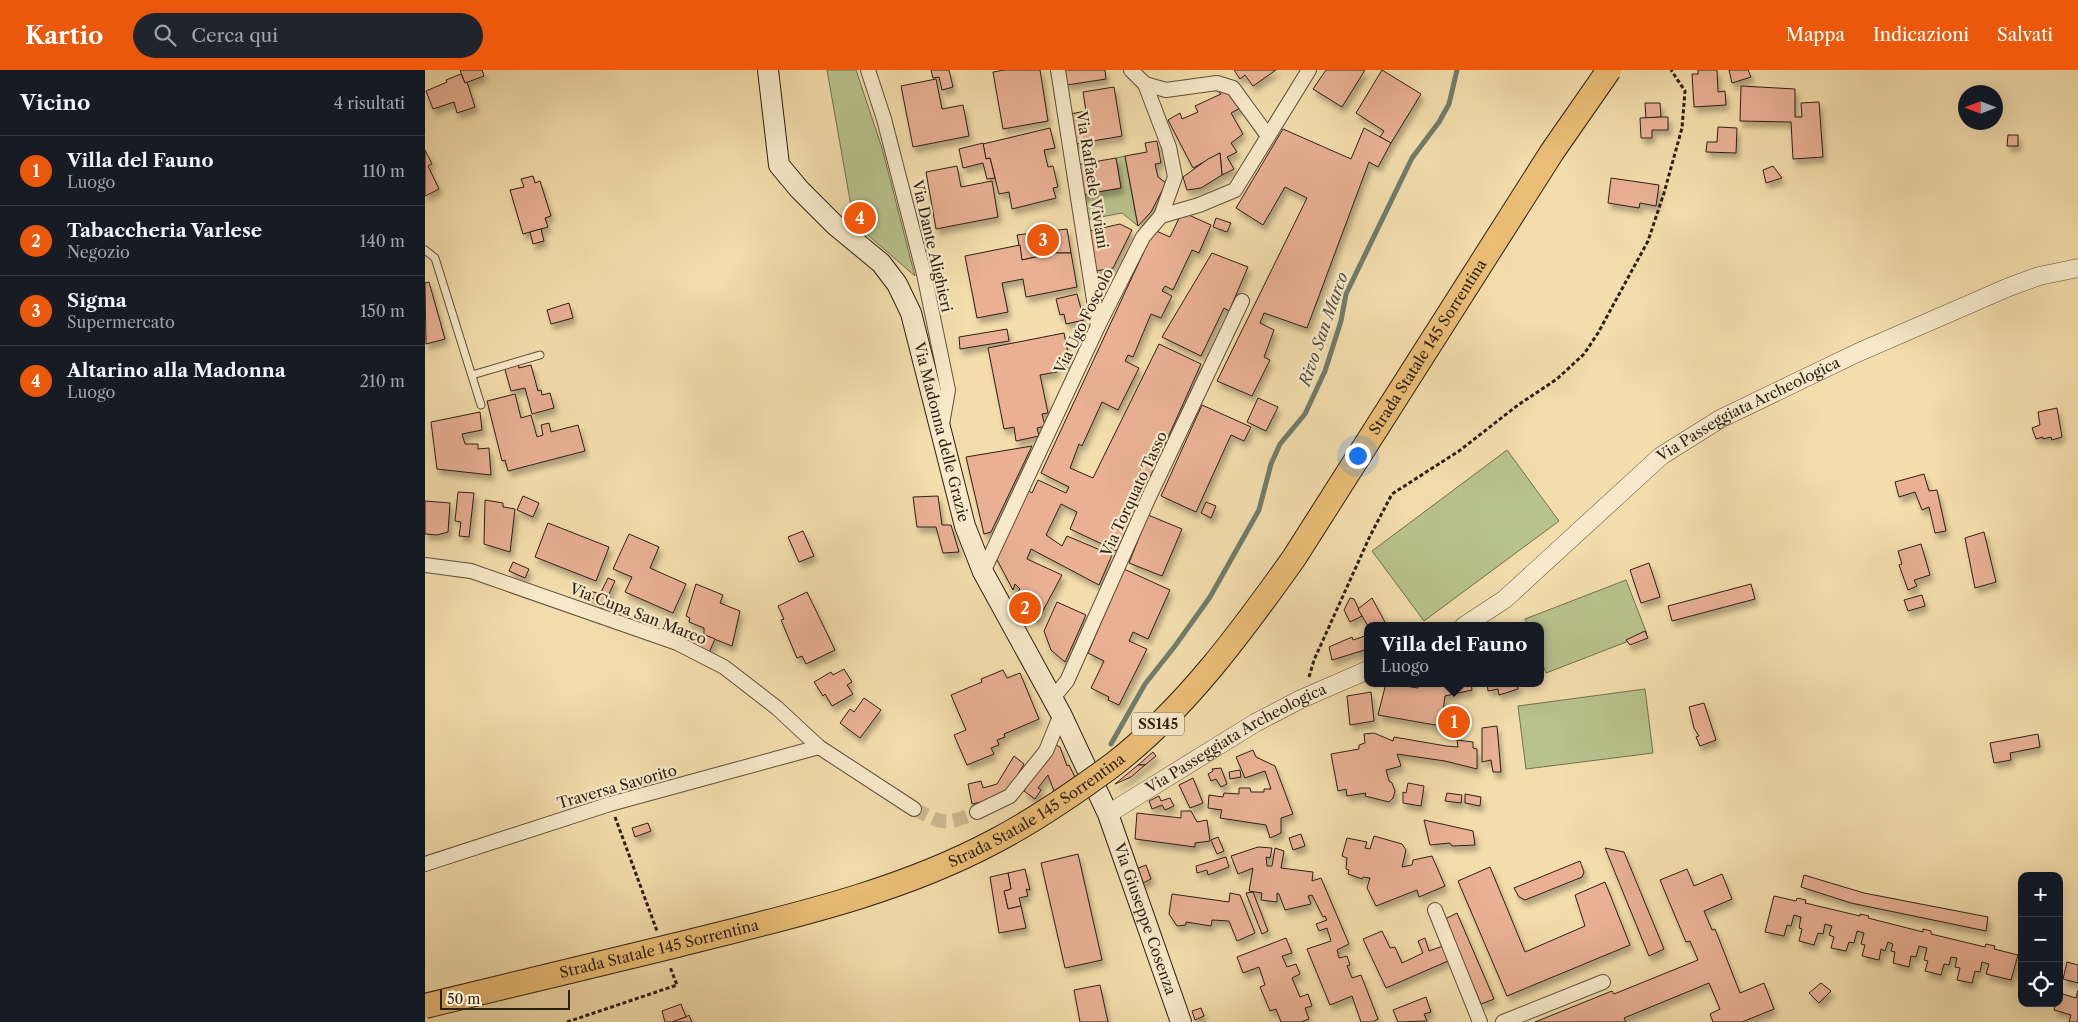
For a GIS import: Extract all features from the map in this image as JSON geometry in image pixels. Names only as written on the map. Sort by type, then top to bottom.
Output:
[{"type":"highway","name":"Strada Statale 145 Sorrentina","points":[[425,1006],[778,920],[881,890],[933,870],[994,842],[1056,806],[1116,762],[1167,716],[1209,669],[1254,614],[1294,558],[1552,152],[1609,70]]},
{"type":"main road","name":"Via Madonna delle Grazie","points":[[768,70],[779,165],[799,189],[835,224],[881,263],[897,284],[911,313],[965,526],[983,572],[1057,706],[1109,814]]},
{"type":"main road","name":"Via Giuseppe Cosenza","points":[[1109,814],[1181,1022]]},
{"type":"street","name":"Via Dante Alighieri","points":[[868,70],[884,119],[921,264],[948,390],[940,432]]},
{"type":"street","name":"Via Raffaele Viviani","points":[[1058,70],[1098,326]]},
{"type":"street","points":[[1131,70],[1145,84],[1169,147],[1175,177],[1161,216]]},
{"type":"street","points":[[1161,216],[1199,205],[1235,190],[1309,70]]},
{"type":"street","points":[[1145,84],[1166,90],[1217,83],[1233,88],[1268,136]]},
{"type":"street","name":"Via Ugo Foscolo","points":[[983,572],[1098,326],[1143,237],[1161,216]]},
{"type":"street","name":"Via Passeggiata Archeologica","points":[[1469,622],[1505,599],[1661,456],[1720,419],[1857,353],[2009,287],[2039,276],[2078,268]]},
{"type":"street","name":"Via Torquato Tasso","points":[[1057,706],[1153,488],[1242,301]]},
{"type":"street","name":"Via Cupa San Marco","points":[[425,565],[471,571],[677,643],[724,667],[777,708],[819,747],[914,809]]},
{"type":"street","name":"Via Passeggiata Archeologica","points":[[1109,814],[1255,723],[1301,699],[1364,672]]},
{"type":"street","points":[[977,812],[1010,796],[1045,751],[1057,706]]},
{"type":"street","name":"Traversa Savorito","points":[[425,864],[610,804],[819,747]]},
{"type":"street","points":[[1435,910],[1480,1022]]},
{"type":"street","points":[[1503,1022],[1603,982]]},
{"type":"lane","points":[[425,250],[435,258],[481,405]]},
{"type":"lane","points":[[471,375],[540,355]]},
{"type":"path","points":[[1301,699],[1314,660],[1370,536],[1392,494],[1459,451],[1518,405],[1557,379],[1584,354],[1598,333],[1648,241],[1664,193],[1682,128],[1685,91],[1671,70]]},
{"type":"path","points":[[610,804],[660,940]]},
{"type":"path","points":[[567,1022],[677,985],[667,958]]},
{"type":"green space","points":[[827,70],[856,70],[882,148],[915,276],[854,223]]},
{"type":"green space","points":[[1125,156],[1138,226],[1122,213],[1085,220],[1080,195],[1121,188],[1116,158]]},
{"type":"green space","points":[[1507,450],[1559,521],[1424,621],[1372,551]]},
{"type":"green space","points":[[1626,580],[1647,634],[1546,673],[1544,668],[1544,622],[1526,622],[1525,619]]},
{"type":"green space","points":[[1645,689],[1653,753],[1526,769],[1518,706]]},
{"type":"building","points":[[460,70],[482,70],[484,76],[465,83]]},
{"type":"building","points":[[931,70],[949,70],[953,87],[942,90],[939,77],[933,78]]},
{"type":"building","points":[[1040,70],[1048,121],[1003,129],[993,72]]},
{"type":"building","points":[[1064,70],[1105,70],[1106,79],[1067,85]]},
{"type":"building","points":[[1234,70],[1276,70],[1253,86],[1245,75],[1240,79]]},
{"type":"building","points":[[1326,70],[1365,70],[1342,107],[1313,89]]},
{"type":"building","points":[[1382,70],[1421,94],[1391,143],[1380,137],[1384,131],[1356,113]]},
{"type":"building","points":[[1698,70],[1717,70],[1718,92],[1725,91],[1726,105],[1694,107],[1692,74],[1698,74]]},
{"type":"building","points":[[1729,70],[1748,70],[1751,77],[1732,83]]},
{"type":"building","points":[[461,74],[465,83],[467,82],[475,107],[457,113],[454,102],[433,109],[426,91]]},
{"type":"building","points":[[936,79],[942,109],[963,105],[969,136],[913,147],[901,86]]},
{"type":"building","points":[[1741,86],[1795,89],[1795,117],[1802,117],[1801,103],[1819,102],[1823,157],[1793,159],[1791,122],[1740,121]]},
{"type":"building","points":[[1114,87],[1122,136],[1070,145],[1065,115],[1086,111],[1083,92]]},
{"type":"building","points":[[1214,88],[1228,89],[1242,107],[1231,113],[1243,134],[1231,143],[1237,152],[1227,157],[1234,169],[1222,175],[1220,153],[1193,168],[1168,120],[1180,113],[1182,119],[1198,112],[1195,106],[1221,94]]},
{"type":"building","points":[[1645,103],[1660,103],[1661,117],[1646,118]]},
{"type":"building","points":[[1668,117],[1668,130],[1652,130],[1652,138],[1641,138],[1640,118]]},
{"type":"building","points":[[1718,127],[1737,128],[1736,153],[1706,152],[1707,142],[1717,142]]},
{"type":"building","points":[[1050,128],[1055,148],[1044,150],[1048,167],[1053,166],[1058,187],[1053,188],[1056,198],[1012,209],[1009,192],[999,194],[990,158],[986,159],[983,144]]},
{"type":"building","points":[[1364,128],[1391,143],[1378,167],[1369,162],[1307,328],[1264,313],[1260,323],[1274,330],[1264,357],[1270,360],[1252,396],[1217,381],[1307,198],[1285,187],[1263,225],[1236,208],[1283,129],[1351,159]]},
{"type":"building","points":[[2008,135],[2018,135],[2018,146],[2007,146]]},
{"type":"building","points":[[1157,141],[1161,163],[1155,164],[1158,177],[1166,183],[1151,212],[1138,226],[1125,156],[1147,152],[1145,143]]},
{"type":"building","points":[[983,143],[986,159],[990,158],[995,178],[987,179],[983,163],[963,168],[959,149]]},
{"type":"building","points":[[425,150],[432,164],[428,166],[439,189],[425,196]]},
{"type":"building","points":[[1220,153],[1222,175],[1201,188],[1187,190],[1183,177]]},
{"type":"building","points":[[1116,158],[1121,188],[1080,195],[1076,165]]},
{"type":"building","points":[[957,166],[961,187],[992,181],[998,217],[936,229],[926,172]]},
{"type":"building","points":[[1773,166],[1782,178],[1766,183],[1763,170]]},
{"type":"building","points":[[533,176],[535,183],[540,181],[551,216],[545,218],[548,227],[523,234],[510,190],[524,187],[521,179]]},
{"type":"building","points":[[1611,178],[1659,185],[1656,206],[1640,203],[1639,208],[1608,203]]},
{"type":"building","points":[[1182,212],[1211,225],[1199,253],[1192,250],[1173,290],[1165,286],[1162,291],[1172,296],[1161,318],[1151,314],[1133,357],[1128,355],[1125,361],[1139,368],[1118,410],[1102,402],[1082,446],[1079,444],[1070,468],[1093,478],[1159,344],[1201,364],[1117,551],[1070,529],[1077,512],[1061,504],[1046,535],[1062,546],[1067,536],[1112,555],[1099,585],[1031,549],[1027,559],[1062,575],[1037,622],[1016,594],[1020,589],[1015,584],[1013,590],[996,558],[1027,490],[1032,493],[1038,480],[1066,493],[1069,487],[1041,473],[1154,230],[1170,237]]},
{"type":"building","points":[[1216,218],[1231,223],[1227,232],[1213,227]]},
{"type":"building","points":[[1120,224],[1132,230],[1113,268],[1095,271],[1089,231]]},
{"type":"building","points":[[541,229],[544,241],[533,244],[530,232]]},
{"type":"building","points":[[1067,229],[1071,253],[1054,253],[1022,260],[1017,235]]},
{"type":"building","points":[[1020,245],[1022,260],[1054,253],[1071,253],[1077,287],[1026,297],[1023,279],[1002,283],[1008,312],[977,318],[965,256]]},
{"type":"building","points":[[1212,253],[1248,267],[1229,311],[1224,308],[1201,356],[1162,337]]},
{"type":"building","points":[[429,282],[445,339],[426,344],[425,283]]},
{"type":"building","points":[[1077,294],[1084,320],[1066,324],[1064,314],[1060,315],[1056,299]]},
{"type":"building","points":[[569,303],[573,318],[551,324],[547,310]]},
{"type":"building","points":[[1007,329],[1009,341],[960,349],[959,337]]},
{"type":"building","points":[[1064,333],[1070,363],[1055,366],[1057,372],[1040,375],[1048,413],[1042,414],[1045,426],[1037,428],[1039,436],[1016,441],[1014,427],[1004,429],[988,348]]},
{"type":"building","points":[[518,362],[519,368],[531,365],[538,391],[541,390],[542,395],[550,393],[554,408],[532,414],[525,388],[511,391],[504,366]]},
{"type":"building","points":[[515,394],[521,418],[531,415],[537,437],[543,435],[541,425],[549,423],[551,432],[578,425],[585,451],[508,471],[505,460],[502,461],[487,401]]},
{"type":"building","points":[[1258,398],[1278,407],[1266,431],[1247,422]]},
{"type":"building","points":[[1202,405],[1251,427],[1244,441],[1231,435],[1196,512],[1161,496]]},
{"type":"building","points":[[2057,408],[2062,437],[2052,440],[2051,437],[2036,439],[2032,428],[2040,425],[2038,412]]},
{"type":"building","points":[[480,412],[482,430],[462,434],[465,444],[478,444],[478,449],[489,448],[491,475],[437,469],[431,422]]},
{"type":"building","points":[[1032,446],[991,532],[984,534],[966,457]]},
{"type":"building","points":[[1924,474],[1929,491],[1937,490],[1946,531],[1935,533],[1929,507],[1922,510],[1915,492],[1899,497],[1895,482]]},
{"type":"building","points":[[458,492],[474,493],[469,537],[459,536],[461,522],[455,521]]},
{"type":"building","points":[[523,496],[539,503],[533,517],[517,510]]},
{"type":"building","points":[[938,496],[942,525],[951,525],[959,552],[943,553],[936,527],[917,527],[913,497]]},
{"type":"building","points":[[485,500],[503,503],[503,507],[515,509],[510,552],[484,544]]},
{"type":"building","points":[[425,501],[450,503],[448,532],[437,535],[425,534]]},
{"type":"building","points":[[1206,502],[1216,506],[1211,518],[1201,513]]},
{"type":"building","points":[[1148,515],[1182,529],[1162,576],[1129,563]]},
{"type":"building","points":[[548,523],[609,547],[596,581],[535,557]]},
{"type":"building","points":[[803,531],[814,556],[799,562],[788,537]]},
{"type":"building","points":[[1984,532],[1996,582],[1975,588],[1965,538]]},
{"type":"building","points":[[629,534],[659,547],[650,568],[686,584],[673,613],[625,592],[632,577],[613,569]]},
{"type":"building","points":[[1921,544],[1930,575],[1914,580],[1917,586],[1908,590],[1899,565],[1902,564],[1898,551]]},
{"type":"building","points":[[513,562],[529,569],[525,578],[509,571]]},
{"type":"building","points":[[1649,563],[1660,597],[1641,603],[1630,570]]},
{"type":"building","points":[[1124,569],[1170,590],[1148,639],[1133,632],[1129,641],[1147,649],[1119,705],[1108,700],[1109,697],[1091,688],[1104,661],[1088,653]]},
{"type":"building","points":[[608,578],[615,581],[602,609],[597,600]]},
{"type":"building","points":[[696,584],[723,595],[720,603],[740,611],[732,646],[704,635],[704,628],[689,622],[690,618],[686,616]]},
{"type":"building","points":[[1751,584],[1755,599],[1672,621],[1668,606]]},
{"type":"building","points":[[590,591],[600,594],[597,600],[588,597]]},
{"type":"building","points":[[807,592],[835,650],[806,664],[802,656],[797,658],[781,620],[784,619],[778,606]]},
{"type":"building","points":[[1922,595],[1925,606],[1908,611],[1904,600]]},
{"type":"building","points":[[1350,598],[1354,599],[1362,616],[1350,622],[1344,610]]},
{"type":"building","points":[[1372,598],[1385,622],[1366,622],[1358,609]]},
{"type":"building","points":[[1057,602],[1086,615],[1065,662],[1051,650],[1044,631]]},
{"type":"building","points":[[1645,631],[1648,638],[1630,645],[1626,640]]},
{"type":"building","points":[[703,634],[715,639],[708,655],[697,650]]},
{"type":"building","points":[[1364,636],[1364,650],[1332,660],[1329,647],[1352,637],[1353,640]]},
{"type":"building","points":[[844,669],[852,682],[847,685],[853,694],[832,706],[825,694],[823,696],[814,682],[831,672],[833,675]]},
{"type":"building","points":[[1003,670],[1007,678],[1020,673],[1039,719],[1004,734],[1005,737],[997,740],[999,745],[991,748],[994,754],[967,765],[954,735],[966,730],[951,695],[982,682],[981,679]]},
{"type":"building","points":[[1385,687],[1472,687],[1472,690],[1445,696],[1441,726],[1378,715]]},
{"type":"building","points":[[1488,687],[1518,687],[1518,689],[1499,695],[1498,689],[1488,691]]},
{"type":"building","points":[[1371,692],[1374,721],[1350,725],[1347,696]]},
{"type":"building","points":[[864,698],[881,710],[860,738],[840,723],[850,709],[854,712]]},
{"type":"building","points":[[1704,703],[1716,740],[1700,746],[1696,737],[1699,736],[1694,728],[1689,707]]},
{"type":"building","points":[[1497,726],[1501,772],[1493,772],[1491,760],[1482,762],[1482,728]]},
{"type":"building","points":[[1374,733],[1393,741],[1394,737],[1446,746],[1458,747],[1457,740],[1473,742],[1473,748],[1477,749],[1477,769],[1445,761],[1397,754],[1401,766],[1386,770],[1389,781],[1392,783],[1395,791],[1393,798],[1389,802],[1365,796],[1366,793],[1347,796],[1346,789],[1338,791],[1331,754],[1359,749],[1359,745],[1365,743],[1364,734]]},
{"type":"building","points":[[2038,734],[2040,747],[2010,753],[2011,760],[1994,763],[1990,743]]},
{"type":"building","points":[[1056,745],[1060,747],[1067,766],[1069,765],[1075,777],[1054,791],[1048,775],[1038,788],[1041,790],[1035,799],[1024,791]]},
{"type":"building","points":[[1253,750],[1256,757],[1275,766],[1293,814],[1281,818],[1281,833],[1270,838],[1266,825],[1220,818],[1222,810],[1208,808],[1209,795],[1223,797],[1224,793],[1239,794],[1239,788],[1250,788],[1251,792],[1264,792],[1264,789],[1271,789],[1265,771],[1245,778],[1236,757]]},
{"type":"building","points":[[1153,752],[1156,756],[1145,765],[1138,765]]},
{"type":"building","points":[[1014,756],[1024,764],[1010,788],[998,798],[972,804],[968,784],[981,781],[983,788],[997,784]]},
{"type":"building","points":[[1138,765],[1145,765],[1131,777],[1115,784]]},
{"type":"building","points":[[1221,768],[1227,784],[1221,787],[1216,779],[1211,781],[1208,774],[1213,771],[1212,769]]},
{"type":"building","points":[[1240,770],[1241,777],[1230,779],[1229,772]]},
{"type":"building","points":[[1193,778],[1203,803],[1190,808],[1179,785]]},
{"type":"building","points":[[1408,783],[1424,786],[1421,806],[1403,803],[1403,792],[1406,793]]},
{"type":"building","points":[[1447,793],[1462,795],[1461,803],[1445,801]]},
{"type":"building","points":[[1465,794],[1481,797],[1480,806],[1465,803]]},
{"type":"building","points":[[1159,796],[1161,801],[1170,798],[1174,806],[1165,810],[1162,805],[1152,809],[1149,801]]},
{"type":"building","points":[[1181,811],[1191,811],[1197,822],[1207,820],[1210,841],[1195,843],[1195,847],[1135,839],[1137,813],[1181,818]]},
{"type":"building","points":[[1424,820],[1473,831],[1475,845],[1452,846],[1450,843],[1430,845]]},
{"type":"building","points":[[648,823],[651,831],[635,837],[632,828]]},
{"type":"building","points":[[1301,834],[1305,846],[1293,850],[1289,838]]},
{"type":"building","points":[[1374,836],[1402,844],[1406,850],[1402,867],[1412,865],[1413,860],[1432,856],[1445,886],[1419,897],[1417,890],[1376,906],[1367,888],[1370,878],[1363,877],[1362,879],[1348,874],[1349,870],[1346,869],[1347,858],[1342,856],[1347,838],[1367,842],[1365,848],[1370,849]]},
{"type":"building","points":[[1218,837],[1224,851],[1217,854],[1211,840]]},
{"type":"building","points":[[1258,847],[1272,848],[1270,858],[1266,857],[1267,866],[1272,866],[1275,848],[1284,851],[1281,868],[1313,872],[1312,881],[1321,878],[1349,944],[1337,950],[1339,958],[1347,956],[1350,965],[1347,966],[1352,978],[1361,975],[1378,1019],[1372,1022],[1361,1022],[1352,996],[1330,1005],[1307,949],[1331,941],[1327,928],[1319,931],[1316,924],[1327,920],[1325,916],[1323,917],[1312,895],[1308,896],[1311,904],[1285,910],[1279,894],[1277,893],[1277,902],[1261,900],[1262,893],[1249,891],[1253,868],[1238,874],[1231,856]]},
{"type":"building","points":[[1605,848],[1624,852],[1664,949],[1649,956]]},
{"type":"building","points":[[1078,854],[1102,960],[1065,968],[1041,863]]},
{"type":"building","points":[[1226,857],[1229,867],[1208,875],[1207,870],[1197,873],[1196,866]]},
{"type":"building","points":[[1580,861],[1584,872],[1582,877],[1525,900],[1519,897],[1514,888]]},
{"type":"building","points":[[1146,865],[1151,879],[1141,884],[1136,869]]},
{"type":"building","points":[[1490,867],[1525,952],[1585,926],[1575,895],[1605,882],[1630,945],[1507,996],[1458,881]]},
{"type":"building","points":[[1025,869],[1030,890],[1026,889],[1028,896],[1019,898],[1021,906],[1008,909],[1004,891],[1011,889],[1008,873]]},
{"type":"building","points":[[1687,869],[1694,886],[1722,874],[1732,899],[1704,911],[1712,930],[1715,929],[1740,993],[1764,983],[1774,1009],[1742,1022],[1713,1022],[1710,1014],[1720,1009],[1709,983],[1624,1018],[1626,1022],[1535,1022],[1612,991],[1614,994],[1698,960],[1690,941],[1686,942],[1660,880]]},
{"type":"building","points":[[1008,873],[1011,889],[1004,891],[1008,909],[1021,906],[1026,928],[999,933],[990,877]]},
{"type":"building","points":[[1804,875],[1864,893],[1988,917],[1986,931],[1851,903],[1801,887]]},
{"type":"building","points":[[1253,892],[1268,931],[1262,934],[1246,893]]},
{"type":"building","points":[[1230,893],[1240,895],[1255,933],[1237,941],[1229,921],[1212,920],[1211,926],[1186,922],[1186,925],[1177,926],[1169,914],[1172,894],[1229,902]]},
{"type":"building","points":[[1774,896],[1796,901],[1797,898],[1806,900],[1805,903],[1860,916],[1860,914],[1869,916],[1868,918],[1923,932],[1923,929],[1931,931],[1931,934],[1985,947],[1986,944],[1995,946],[1994,949],[2018,955],[2011,980],[1986,974],[1989,964],[1982,962],[1980,972],[1975,971],[1972,983],[1957,980],[1960,968],[1955,967],[1957,958],[1951,957],[1949,965],[1944,964],[1941,975],[1925,971],[1928,961],[1924,960],[1927,948],[1919,946],[1916,957],[1911,956],[1909,967],[1893,963],[1895,952],[1891,951],[1893,944],[1888,942],[1885,951],[1881,949],[1879,960],[1862,956],[1865,945],[1861,944],[1864,933],[1857,931],[1854,943],[1849,942],[1846,951],[1831,948],[1834,937],[1829,935],[1832,926],[1825,924],[1823,934],[1818,933],[1814,945],[1799,941],[1802,929],[1799,928],[1801,917],[1794,915],[1791,926],[1787,925],[1784,936],[1765,932]]},
{"type":"building","points":[[1457,913],[1494,999],[1481,1004],[1445,919]]},
{"type":"building","points":[[1382,931],[1390,948],[1395,947],[1402,963],[1423,953],[1418,941],[1425,938],[1429,951],[1443,946],[1448,961],[1386,988],[1363,939]]},
{"type":"building","points":[[1286,938],[1292,953],[1282,956],[1287,967],[1296,964],[1300,974],[1292,978],[1300,997],[1308,994],[1312,1006],[1305,1008],[1309,1019],[1301,1022],[1281,1022],[1276,1009],[1270,1011],[1260,987],[1265,985],[1259,967],[1243,973],[1237,957]]},
{"type":"building","points":[[2067,962],[2078,965],[2078,983],[2063,979]]},
{"type":"building","points":[[1821,983],[1831,991],[1819,1003],[1809,993]]},
{"type":"building","points":[[1100,985],[1108,1022],[1080,1022],[1074,990]]},
{"type":"building","points":[[2078,990],[2078,1022],[2069,1022],[2071,1015],[2054,1010],[2055,1007],[2063,1007],[2063,994],[2076,998]]},
{"type":"building","points":[[1426,997],[1431,1012],[1424,1014],[1427,1021],[1398,1022],[1393,1010]]},
{"type":"building","points":[[681,1004],[686,1017],[672,1022],[665,1022],[662,1011]]},
{"type":"building","points":[[1201,1008],[1204,1016],[1195,1020],[1192,1011]]},
{"type":"building","points":[[689,1015],[692,1022],[672,1022],[686,1017]]},
{"type":"waterway","name":"Rivo San Marco","points":[[1111,744],[1145,684],[1210,597],[1259,510],[1271,464],[1280,444],[1305,414],[1325,371],[1341,321],[1346,294],[1412,158],[1439,122],[1449,104],[1457,70]]},
{"type":"tunnel","points":[[914,809],[932,818],[945,821],[958,820],[977,812]]},
{"type":"place","name":"Altarino alla Madonna","points":[[860,218]]},
{"type":"place","name":"Sigma","points":[[1043,240]]},
{"type":"place","name":"Tabaccheria Varlese","points":[[1025,608]]},
{"type":"place","name":"Villa del Fauno","points":[[1454,722]]}]
